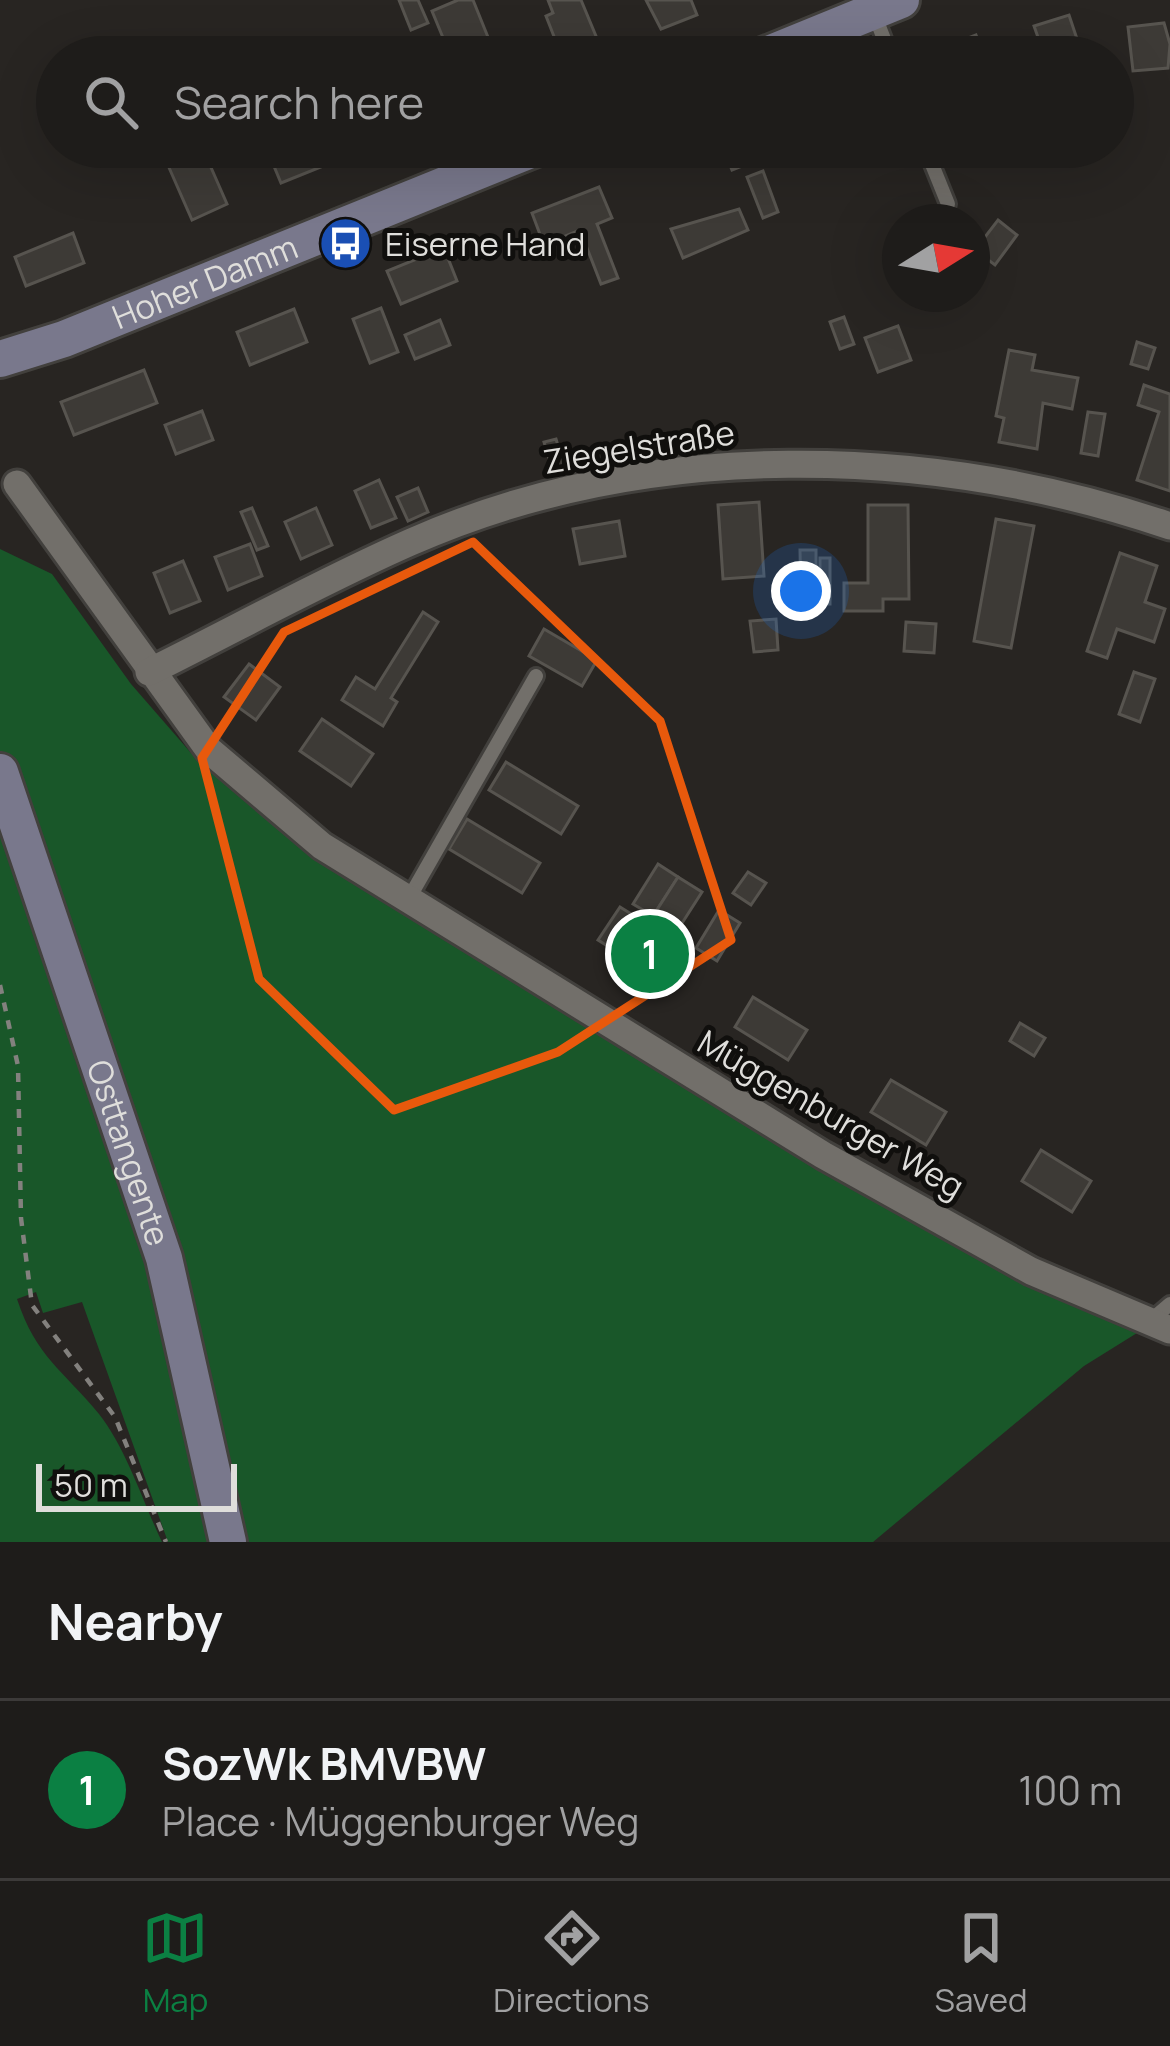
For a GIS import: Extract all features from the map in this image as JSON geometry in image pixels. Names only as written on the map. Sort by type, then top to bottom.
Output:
[{"type":"main road","points":[[812,36],[887,6]]},
{"type":"main road","name":"Hoher Damm","points":[[0,358],[64,339],[486,168]]},
{"type":"main road","name":"Osttangente","points":[[0,772],[164,1258],[228,1542]]},
{"type":"street","name":"Ziegelstraße","points":[[149,672],[413,541],[553,493],[729,465],[912,466],[1096,501],[1170,526]]},
{"type":"street","name":"Müggenburger Weg","points":[[16,484],[209,750],[322,846],[824,1155],[1031,1270],[1163,1318]]},
{"type":"lane","points":[[887,6],[889,36]]},
{"type":"lane","points":[[934,168],[948,204]]},
{"type":"lane","points":[[408,900],[536,676]]},
{"type":"path","points":[[0,985],[18,1066],[21,1218],[32,1305],[37,1318],[60,1338],[115,1417],[166,1542]]},
{"type":"highlighted area","points":[[473,542],[660,721],[731,940],[558,1052],[394,1110],[259,979],[202,758],[284,632]]},
{"type":"green space","points":[[0,549],[52,574],[131,684],[198,761],[316,857],[814,1166],[1025,1281],[1137,1333],[1084,1366],[873,1542],[168,1542],[82,1302],[43,1313],[36,1292],[17,1299],[33,1335],[109,1428],[162,1542],[0,1542]]},
{"type":"building","points":[[399,0],[418,0],[428,23],[411,30]]},
{"type":"building","points":[[458,0],[473,0],[488,36],[442,36],[432,11]]},
{"type":"building","points":[[548,0],[581,0],[596,36],[554,36],[546,16],[553,13]]},
{"type":"building","points":[[646,0],[691,0],[697,15],[661,29]]},
{"type":"building","points":[[1069,15],[1076,36],[1038,36],[1034,26]]},
{"type":"building","points":[[1164,23],[1170,44],[1168,68],[1134,71],[1134,36],[1129,36],[1128,27]]},
{"type":"building","points":[[169,168],[211,168],[227,204],[192,220]]},
{"type":"building","points":[[275,168],[318,168],[281,183]]},
{"type":"building","points":[[763,171],[778,212],[763,218],[747,177]]},
{"type":"building","points":[[599,187],[612,218],[597,224],[618,278],[601,284],[580,230],[544,245],[532,213]]},
{"type":"building","points":[[739,209],[748,230],[683,258],[671,229]]},
{"type":"building","points":[[998,220],[1017,235],[995,265],[990,261],[990,230]]},
{"type":"building","points":[[73,233],[84,263],[26,286],[15,257]]},
{"type":"building","points":[[444,248],[457,281],[401,304],[387,271]]},
{"type":"building","points":[[381,308],[398,352],[370,363],[353,319]]},
{"type":"building","points":[[294,309],[307,342],[250,365],[237,332]]},
{"type":"building","points":[[844,317],[854,344],[840,349],[830,322]]},
{"type":"building","points":[[440,320],[450,345],[415,359],[405,335]]},
{"type":"building","points":[[898,326],[911,360],[878,372],[865,338]]},
{"type":"building","points":[[1137,342],[1155,348],[1148,369],[1131,364]]},
{"type":"building","points":[[1009,350],[1035,355],[1032,370],[1078,378],[1072,409],[1043,403],[1037,449],[999,442],[1004,418],[996,416]]},
{"type":"building","points":[[144,370],[157,403],[74,435],[61,402]]},
{"type":"building","points":[[1144,385],[1170,394],[1170,491],[1137,480],[1159,412],[1138,405]]},
{"type":"building","points":[[202,411],[213,440],[176,454],[165,425]]},
{"type":"building","points":[[1088,412],[1105,414],[1098,456],[1081,453]]},
{"type":"building","points":[[556,439],[566,472],[554,475],[544,442]]},
{"type":"building","points":[[379,480],[396,518],[371,528],[355,491]]},
{"type":"building","points":[[418,488],[428,512],[408,521],[397,497]]},
{"type":"building","points":[[759,502],[764,576],[723,579],[718,505]]},
{"type":"building","points":[[868,505],[908,505],[909,599],[883,599],[883,611],[844,611],[844,583],[868,583]]},
{"type":"building","points":[[252,508],[268,546],[257,550],[241,512]]},
{"type":"building","points":[[316,508],[332,545],[301,559],[285,522]]},
{"type":"building","points":[[996,519],[1034,526],[1011,648],[974,641]]},
{"type":"building","points":[[619,521],[625,556],[580,564],[573,529]]},
{"type":"building","points":[[250,544],[262,576],[228,590],[215,557]]},
{"type":"building","points":[[800,550],[816,550],[816,602],[801,602]]},
{"type":"building","points":[[1120,553],[1157,566],[1145,602],[1165,609],[1154,642],[1117,629],[1107,658],[1087,651]]},
{"type":"building","points":[[820,558],[830,558],[830,604],[820,604]]},
{"type":"building","points":[[183,561],[200,601],[170,613],[154,573]]},
{"type":"building","points":[[423,612],[438,622],[391,698],[397,702],[383,726],[342,700],[356,677],[375,689]]},
{"type":"building","points":[[776,619],[778,650],[754,652],[750,621]]},
{"type":"building","points":[[906,622],[936,624],[934,653],[904,651]]},
{"type":"building","points":[[544,629],[597,660],[582,686],[529,656]]},
{"type":"building","points":[[249,664],[280,687],[256,720],[224,697]]},
{"type":"building","points":[[1134,672],[1155,679],[1140,722],[1119,714]]},
{"type":"building","points":[[322,719],[373,754],[351,786],[300,751]]},
{"type":"building","points":[[506,762],[578,806],[561,834],[489,790]]},
{"type":"building","points":[[467,819],[540,863],[522,893],[449,849]]},
{"type":"building","points":[[658,864],[678,877],[653,916],[633,904]]},
{"type":"building","points":[[748,872],[766,883],[751,905],[733,893]]},
{"type":"building","points":[[678,877],[702,892],[677,931],[653,916]]},
{"type":"building","points":[[620,907],[649,925],[622,967],[611,960],[617,952],[598,940]]},
{"type":"building","points":[[719,910],[740,923],[717,961],[696,948]]},
{"type":"building","points":[[649,925],[676,945],[654,976],[637,964],[631,973],[622,967]]},
{"type":"building","points":[[753,997],[807,1030],[788,1060],[735,1027]]},
{"type":"building","points":[[1020,1023],[1045,1038],[1034,1056],[1010,1041]]},
{"type":"building","points":[[891,1080],[946,1112],[926,1145],[871,1112]]},
{"type":"building","points":[[1041,1150],[1091,1181],[1072,1212],[1022,1181]]},
{"type":"place","name":"Eiserne Hand","points":[[346,244]]},
{"type":"place","name":"SozWk BMVBW","points":[[650,954]]}]
